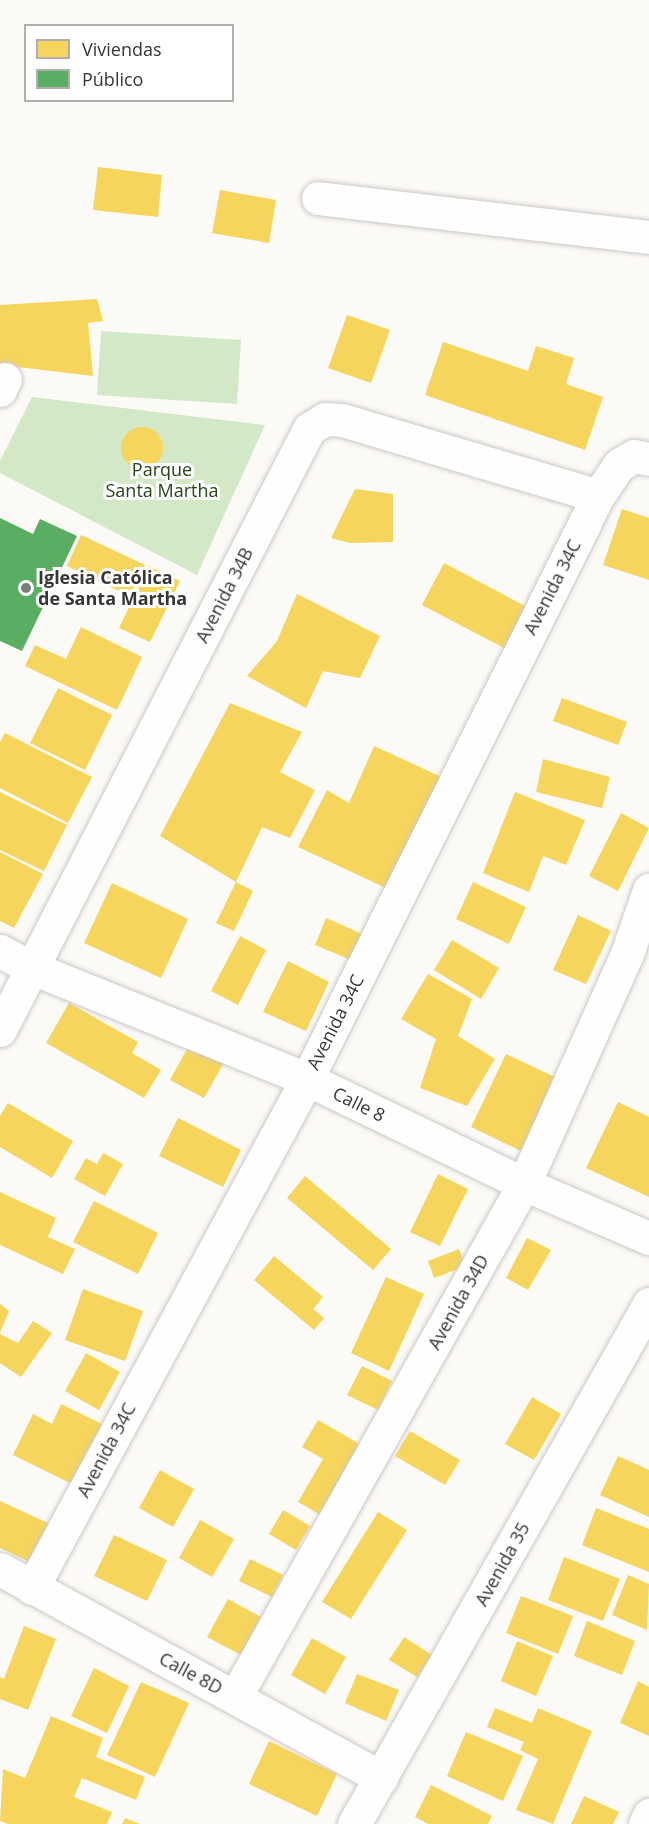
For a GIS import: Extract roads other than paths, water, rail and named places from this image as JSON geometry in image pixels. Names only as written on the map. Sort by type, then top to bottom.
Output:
[{"type":"street","points":[[318,198],[649,237]]},
{"type":"street","name":"Avenida 34B","points":[[0,1030],[309,429],[325,419],[342,420],[598,496]]},
{"type":"street","name":"Avenida 34C","points":[[32,1588],[307,1079],[598,496],[619,465],[642,458]]},
{"type":"street","name":"Avenida 34D","points":[[235,1697],[524,1184],[627,954],[649,890]]},
{"type":"street","name":"Calle 8","points":[[0,951],[32,968],[307,1079],[524,1184],[649,1238]]},
{"type":"street","name":"Avenida 35","points":[[354,1824],[649,1304]]},
{"type":"street","name":"Calle 8D","points":[[0,1569],[381,1778]]},
{"type":"street","points":[[645,1824],[649,1815]]},
{"type":"place","name":"Iglesia Católica de Santa Martha","points":[[26,588]]},
{"type":"park label","name":"Parque Santa Martha","points":[[162,480]]}]
